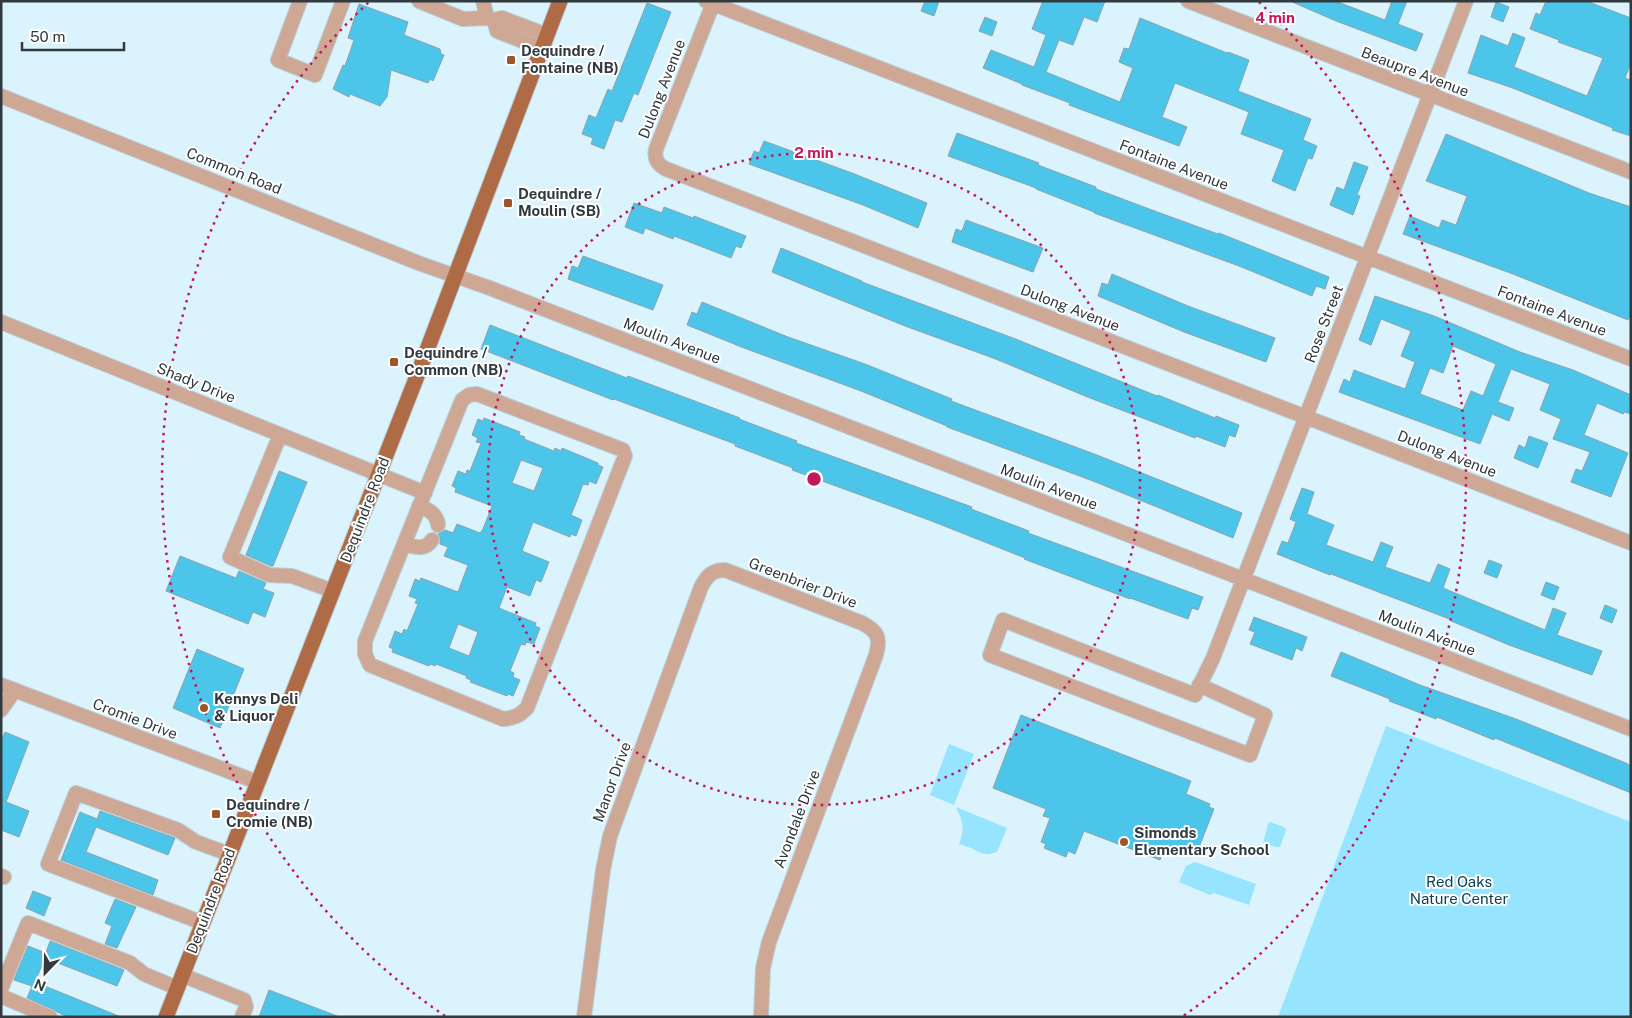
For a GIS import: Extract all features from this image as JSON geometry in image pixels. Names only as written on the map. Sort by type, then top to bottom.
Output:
[{"type":"main road","name":"Dequindre Road","points":[[166,1017],[456,275],[560,1]]},
{"type":"street","points":[[300,1],[278,60],[316,75],[343,1]]},
{"type":"street","points":[[419,1],[463,19],[502,18],[547,35]]},
{"type":"street","points":[[483,1],[497,31],[543,49]]},
{"type":"street","name":"Beaupre Avenue","points":[[1188,1],[1631,172]]},
{"type":"street","name":"Rose Street","points":[[1199,685],[1213,658],[1466,1]]},
{"type":"street","name":"Fontaine Avenue","points":[[711,2],[1631,359]]},
{"type":"street","name":"Dulong Avenue","points":[[711,2],[659,139],[655,154],[659,165],[1631,543]]},
{"type":"street","name":"Common Road","points":[[1,96],[412,260],[456,275]]},
{"type":"street","name":"Moulin Avenue","points":[[456,275],[1631,729]]},
{"type":"street","name":"Shady Drive","points":[[1,322],[378,474],[422,499],[438,520],[438,526]]},
{"type":"street","points":[[477,394],[623,450],[625,456],[527,708],[520,716],[503,719],[370,665],[365,654],[365,641],[422,499],[462,400],[469,395],[477,394]]},
{"type":"street","points":[[280,435],[230,557],[269,575],[292,576],[333,591]]},
{"type":"street","points":[[404,544],[424,547],[429,545],[432,540]]},
{"type":"street","name":"Greenbrier Drive","points":[[713,571],[725,570],[862,622],[877,636]]},
{"type":"street","name":"Manor Drive","points":[[584,1017],[603,870],[610,836],[701,587],[713,571]]},
{"type":"street","points":[[1003,620],[1195,695],[1199,685],[1265,714],[1250,755],[990,654],[1003,620]]},
{"type":"street","name":"Avondale Drive","points":[[761,1017],[763,968],[769,942],[876,655],[879,642],[877,636]]},
{"type":"street","name":"Cromie Drive","points":[[1,685],[257,782]]},
{"type":"street","points":[[1,710],[15,690]]},
{"type":"street","points":[[203,923],[48,864],[76,792],[178,830],[196,842],[230,854]]},
{"type":"street","points":[[1,989],[28,923],[130,963],[144,974],[244,1000],[246,1007],[242,1017]]},
{"type":"street","points":[[1,996],[50,1017]]},
{"type":"green space","name":"Red Oaks Nature Center","points":[[1386,726],[1631,822],[1631,1017],[1278,1017]]},
{"type":"green space","points":[[949,744],[974,754],[954,805],[930,795]]},
{"type":"green space","points":[[956,807],[1007,828],[997,852],[983,854],[959,844],[962,825]]},
{"type":"green space","points":[[1270,822],[1284,827],[1286,830],[1280,847],[1263,843]]},
{"type":"green space","points":[[1195,862],[1256,884],[1249,905],[1214,893],[1210,895],[1179,882],[1186,866]]},
{"type":"building","points":[[925,1],[939,1],[934,16],[921,11]]},
{"type":"building","points":[[1043,1],[1105,1],[1097,22],[1084,17],[1073,45],[1059,40],[1046,72],[1120,102],[1133,68],[1119,62],[1124,48],[1129,49],[1140,18],[1249,60],[1238,91],[1311,119],[1303,140],[1317,146],[1312,159],[1308,158],[1295,191],[1272,181],[1284,150],[1241,134],[1249,112],[1175,83],[1162,117],[1187,127],[1179,146],[1069,105],[1070,103],[983,68],[991,50],[1034,67],[1046,35],[1032,29]]},
{"type":"building","points":[[1290,1],[1335,1],[1385,20],[1392,1],[1407,1],[1398,24],[1423,34],[1416,51],[1336,21]]},
{"type":"building","points":[[1546,1],[1586,1],[1631,18],[1631,63],[1625,78],[1631,80],[1631,136],[1612,130],[1613,128],[1510,87],[1468,73],[1481,35],[1508,46],[1513,33],[1525,38],[1514,67],[1587,96],[1603,58],[1558,42],[1559,40],[1530,29],[1536,13],[1540,15]]},
{"type":"building","points":[[1496,2],[1509,7],[1503,22],[1491,17]]},
{"type":"building","points":[[647,3],[671,12],[638,95],[634,93],[622,122],[615,120],[604,149],[591,144],[593,138],[582,134],[589,115],[596,118],[608,89],[612,91]]},
{"type":"building","points":[[359,4],[408,22],[404,35],[440,49],[441,54],[444,55],[433,81],[430,79],[428,83],[391,70],[387,97],[380,106],[350,94],[349,97],[333,89],[343,65],[345,66],[354,40],[348,38]]},
{"type":"building","points":[[985,17],[997,22],[992,36],[979,31]]},
{"type":"building","points":[[957,133],[1039,163],[1038,165],[1096,187],[1096,189],[1219,233],[1329,277],[1325,289],[1316,286],[1312,296],[1239,266],[1094,213],[1036,188],[948,156]]},
{"type":"building","points":[[1446,134],[1589,193],[1631,207],[1631,313],[1628,320],[1513,274],[1403,234],[1410,216],[1439,228],[1442,220],[1456,225],[1467,196],[1426,181]]},
{"type":"building","points":[[764,141],[927,203],[918,228],[863,205],[749,164],[754,151],[759,153]]},
{"type":"building","points":[[1354,162],[1368,167],[1357,195],[1360,196],[1353,215],[1330,205],[1337,187],[1344,190]]},
{"type":"building","points":[[634,203],[662,213],[664,207],[693,218],[694,216],[746,236],[741,248],[736,246],[731,258],[674,236],[673,239],[645,228],[643,234],[625,227]]},
{"type":"building","points":[[966,220],[1043,248],[1033,272],[952,242],[956,229],[962,231]]},
{"type":"building","points":[[781,248],[862,282],[1013,338],[1215,418],[1216,416],[1239,425],[1235,437],[1229,435],[1225,447],[1196,436],[1195,438],[993,358],[905,326],[772,272]]},
{"type":"building","points":[[583,256],[663,285],[653,310],[568,279],[572,266],[578,268]]},
{"type":"building","points":[[1112,274],[1188,306],[1275,338],[1266,362],[1184,332],[1098,296],[1102,283],[1108,285]]},
{"type":"building","points":[[1375,296],[1434,316],[1520,352],[1573,370],[1631,395],[1631,414],[1624,412],[1623,414],[1597,403],[1584,435],[1628,453],[1611,497],[1571,482],[1576,469],[1582,471],[1590,452],[1553,439],[1561,419],[1540,410],[1550,384],[1511,369],[1498,402],[1514,408],[1509,421],[1492,414],[1480,444],[1339,392],[1344,379],[1350,382],[1354,370],[1405,389],[1415,362],[1401,356],[1411,331],[1381,319],[1371,345],[1359,340]],"holes":[[[1453,346],[1496,364],[1483,396],[1471,391],[1463,410],[1420,394],[1430,368],[1443,373]]]},
{"type":"building","points":[[702,302],[788,337],[865,364],[952,399],[951,401],[1097,455],[1242,513],[1233,538],[1093,481],[947,427],[861,391],[687,325],[692,312],[697,314]]},
{"type":"building","points":[[490,325],[627,378],[628,376],[740,418],[797,441],[796,443],[972,507],[971,509],[1029,531],[1028,533],[1203,597],[1198,610],[1192,608],[1188,619],[1130,599],[1024,559],[929,520],[792,470],[793,468],[735,446],[735,444],[613,400],[481,349]]},
{"type":"building","points":[[484,418],[520,432],[519,435],[525,437],[524,439],[554,451],[555,448],[561,451],[562,448],[598,463],[598,465],[603,467],[596,484],[589,481],[588,485],[583,484],[571,515],[582,520],[576,536],[571,534],[570,537],[533,522],[522,551],[549,562],[541,582],[536,580],[530,596],[507,587],[499,608],[536,623],[535,626],[540,628],[534,644],[526,642],[525,645],[521,644],[510,671],[514,673],[513,677],[520,680],[513,696],[508,694],[507,696],[470,682],[471,680],[466,678],[467,676],[436,664],[435,666],[430,664],[429,666],[392,652],[393,649],[389,647],[395,631],[402,634],[404,629],[407,631],[418,604],[415,603],[417,599],[409,596],[415,579],[420,581],[421,578],[458,592],[468,565],[444,556],[448,547],[440,544],[438,534],[445,530],[453,533],[457,524],[480,533],[483,529],[492,506],[455,492],[456,488],[452,486],[458,471],[466,474],[467,470],[470,471],[481,443],[476,442],[478,438],[472,435],[478,419],[483,421]],"holes":[[[521,460],[543,468],[534,491],[512,483]],[[458,624],[478,632],[469,656],[449,648]]]},
{"type":"building","points":[[1529,436],[1548,443],[1538,468],[1514,458],[1519,445],[1525,448]]},
{"type":"building","points":[[279,471],[307,482],[273,566],[271,566],[246,555]]},
{"type":"building","points":[[1302,488],[1314,492],[1307,514],[1334,525],[1326,545],[1373,562],[1381,542],[1393,547],[1385,567],[1430,583],[1438,564],[1450,569],[1443,588],[1545,630],[1553,608],[1566,613],[1557,635],[1602,651],[1592,675],[1509,645],[1452,620],[1277,554],[1282,541],[1288,543],[1296,522],[1290,519]]},
{"type":"building","points":[[180,556],[236,578],[239,571],[266,583],[263,589],[274,593],[265,617],[253,612],[248,624],[166,591]]},
{"type":"building","points":[[1489,560],[1502,565],[1497,578],[1484,573]]},
{"type":"building","points":[[1546,582],[1559,587],[1554,600],[1541,595]]},
{"type":"building","points":[[1605,605],[1617,610],[1612,623],[1600,618]]},
{"type":"building","points":[[1254,617],[1307,637],[1302,651],[1296,648],[1292,660],[1250,644],[1255,632],[1249,630]]},
{"type":"building","points":[[197,649],[244,669],[220,728],[173,708]]},
{"type":"building","points":[[1341,652],[1420,685],[1516,719],[1626,763],[1631,766],[1631,793],[1495,738],[1494,740],[1437,717],[1436,719],[1389,701],[1390,699],[1331,676]]},
{"type":"building","points":[[1021,715],[1191,781],[1186,794],[1210,804],[1209,807],[1214,809],[1196,855],[1190,853],[1189,855],[1165,846],[1160,860],[1084,831],[1075,854],[1068,851],[1066,857],[1044,848],[1046,844],[1041,842],[1050,818],[1043,816],[1046,809],[993,788]]},
{"type":"building","points":[[5,732],[29,742],[6,802],[29,811],[19,837],[1,830],[1,741]]},
{"type":"building","points":[[100,811],[175,838],[168,855],[96,827],[86,852],[158,880],[153,895],[61,860],[80,812],[97,819]]},
{"type":"building","points":[[33,891],[51,898],[44,916],[26,908]]},
{"type":"building","points":[[115,899],[136,907],[117,948],[105,944],[112,926],[105,923]]},
{"type":"building","points":[[50,941],[124,970],[117,986],[45,958],[35,982],[121,1017],[68,1017],[27,998],[32,986],[14,980],[17,972],[28,946],[46,953]]},
{"type":"building","points":[[269,990],[337,1016],[337,1017],[259,1017]]},
{"type":"place","name":"Dequindre / Fontaine (NB)","points":[[511,60]]},
{"type":"place","name":"Dequindre / Moulin (SB)","points":[[508,203]]},
{"type":"place","name":"Dequindre / Common (NB)","points":[[394,362]]},
{"type":"place","name":"Kennys Deli & Liquor","points":[[204,708]]},
{"type":"place","name":"Dequindre / Cromie (NB)","points":[[216,814]]},
{"type":"place","name":"Simonds Elementary School","points":[[1124,842]]}]
